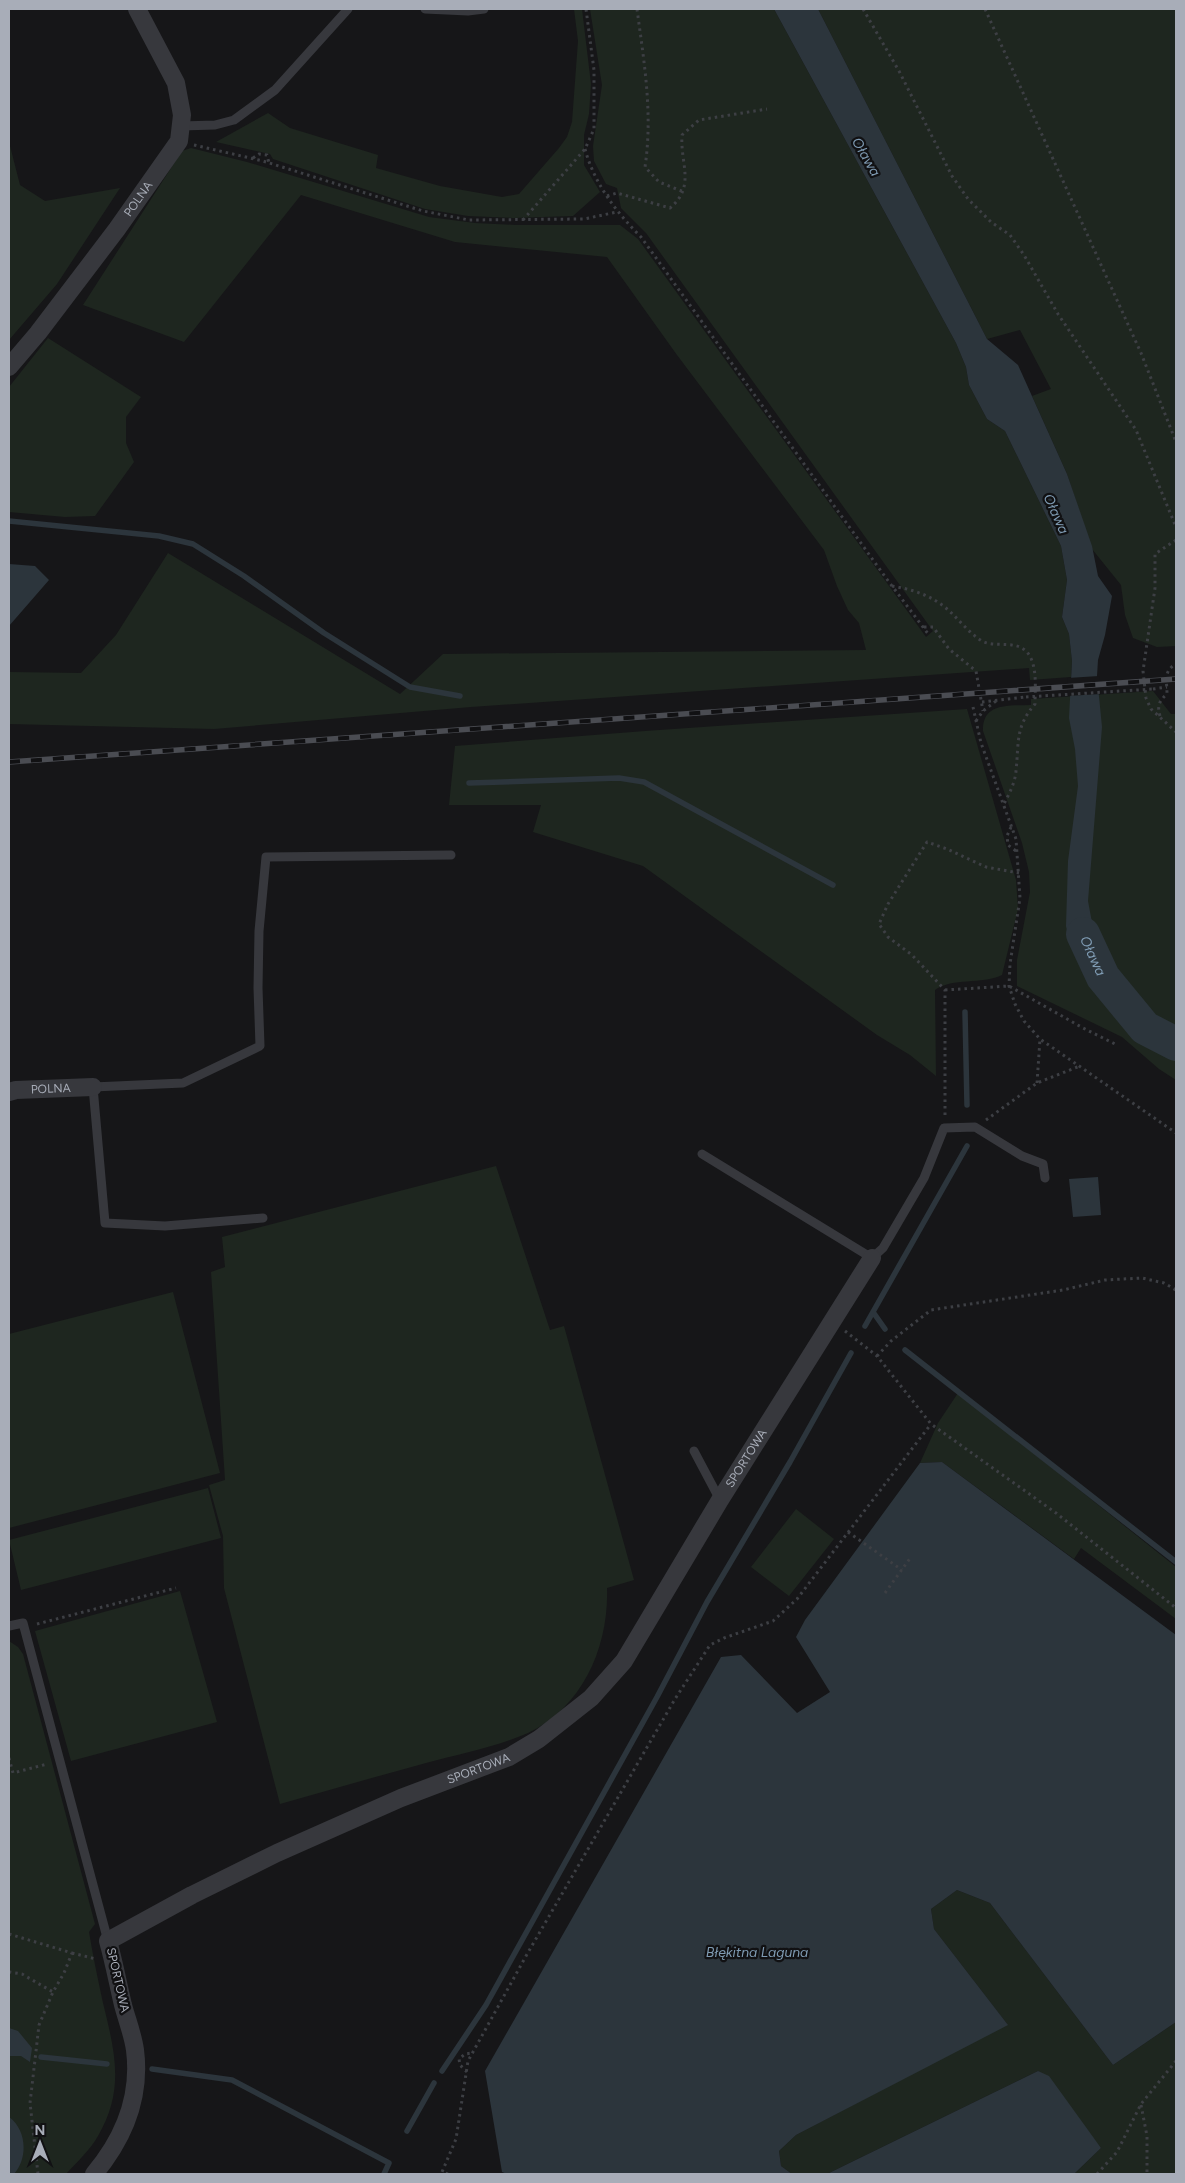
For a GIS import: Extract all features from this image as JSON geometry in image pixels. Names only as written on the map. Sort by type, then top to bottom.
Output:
[{"type":"street","points":[[137,9],[176,83],[182,115],[180,134]]},
{"type":"street","name":"POLNA","points":[[9,367],[38,334],[112,237],[180,134]]},
{"type":"street","name":"POLNA","points":[[9,1092],[16,1090],[93,1087]]},
{"type":"street","name":"SPORTOWA","points":[[94,2174],[110,2155],[125,2128],[133,2102],[136,2080],[135,2049],[108,1941],[192,1894],[277,1853],[392,1802],[510,1757],[539,1740],[591,1698],[624,1661],[720,1500],[872,1258]]},
{"type":"lane","points":[[180,134],[234,120],[274,90],[348,9]]},
{"type":"lane","points":[[426,9],[468,11],[484,9]]},
{"type":"lane","points":[[263,1218],[165,1226],[105,1223],[93,1087],[183,1084],[260,1046],[259,931],[266,858],[451,855]]},
{"type":"lane","points":[[702,1154],[872,1258],[884,1248],[924,1178],[944,1128],[975,1127],[1022,1156],[1043,1164],[1045,1178]]},
{"type":"lane","points":[[694,1451],[720,1500]]},
{"type":"lane","points":[[9,1626],[23,1623],[108,1941]]},
{"type":"path","points":[[522,221],[586,148],[594,129],[595,94],[586,9]]},
{"type":"path","points":[[637,9],[648,82],[649,140],[645,167],[659,182],[684,192]]},
{"type":"path","points":[[863,9],[899,71],[952,176],[968,199],[991,222],[1010,235],[1024,255],[1058,314],[1136,430],[1176,526]]},
{"type":"path","points":[[985,9],[1141,353],[1176,442]]},
{"type":"path","points":[[607,196],[618,193],[670,208],[684,192],[685,171],[681,150],[682,135],[699,120],[767,109]]},
{"type":"path","points":[[180,134],[423,211],[469,220],[584,219],[617,212]]},
{"type":"path","points":[[586,148],[590,165],[617,212],[641,237],[892,586],[929,634]]},
{"type":"path","points":[[252,158],[259,154],[267,155],[269,163]]},
{"type":"path","points":[[1176,540],[1155,554],[1152,605],[1142,671],[1146,698],[1151,709],[1176,732]]},
{"type":"path","points":[[892,586],[914,590],[942,605],[981,640],[992,645],[1016,645],[1026,652],[1030,659],[1035,678],[1035,704],[1029,710],[1018,735],[1016,772],[1004,805]]},
{"type":"path","points":[[924,627],[933,627],[949,650],[976,671],[983,711]]},
{"type":"path","points":[[1160,716],[1158,708],[1160,699],[1167,694],[1166,673],[1176,664]]},
{"type":"path","points":[[982,702],[1026,697],[1167,688]]},
{"type":"path","points":[[975,721],[996,700]]},
{"type":"path","points":[[973,707],[975,721],[1016,839],[1019,873],[1019,917],[1010,964],[1009,986],[1015,1004],[1024,1021],[1040,1039],[1176,1133]]},
{"type":"path","points":[[1011,827],[1007,836],[1008,845],[1017,852]]},
{"type":"path","points":[[944,1128],[945,990],[912,955],[888,936],[879,924],[888,904],[927,842],[986,867],[1019,873]]},
{"type":"path","points":[[945,990],[1009,986],[1115,1044]]},
{"type":"path","points":[[1037,1083],[1040,1039]]},
{"type":"path","points":[[975,1127],[1004,1109],[1037,1083],[1080,1066]]},
{"type":"path","points":[[877,1356],[891,1341],[931,1310],[1063,1290],[1105,1280],[1142,1278],[1164,1283],[1176,1290]]},
{"type":"path","points":[[851,1335],[877,1356],[930,1424],[1056,1513],[1176,1608]]},
{"type":"path","points":[[448,2174],[442,2172],[456,2139],[468,2061],[526,1956],[670,1708],[710,1645],[773,1620],[797,1599],[930,1424]]},
{"type":"path","points":[[848,1532],[902,1570]]},
{"type":"path","points":[[885,1594],[911,1557]]},
{"type":"path","points":[[24,1627],[176,1588]]},
{"type":"path","points":[[9,1758],[13,1773],[59,1760]]},
{"type":"path","points":[[9,1934],[72,1953],[39,2025],[30,2102],[38,2174]]},
{"type":"path","points":[[9,1972],[22,1974],[54,1992]]},
{"type":"path","points":[[467,2072],[460,2066],[459,2059],[465,2054],[472,2053]]},
{"type":"path","points":[[1097,2174],[1117,2152],[1141,2104],[1176,2061]]},
{"type":"path","points":[[1141,2104],[1147,2136],[1147,2174]]},
{"type":"shaded area","points":[[574,9],[582,9],[591,84],[589,114],[584,135],[584,165],[600,192],[573,216],[513,218],[468,216],[425,209],[273,159],[270,154],[216,142],[268,113],[290,128],[378,155],[376,168],[440,186],[502,197],[519,194],[559,148],[567,137],[572,122],[578,41]]},
{"type":"shaded area","points":[[590,9],[774,9],[956,343],[966,367],[969,385],[987,419],[1005,431],[1061,546],[1067,580],[1062,617],[1069,634],[1072,661],[1071,677],[1030,680],[1029,668],[471,707],[214,729],[9,724],[9,672],[81,673],[116,635],[168,553],[400,694],[443,654],[866,650],[859,623],[848,610],[824,550],[677,355],[607,257],[455,242],[301,195],[184,342],[83,305],[182,151],[191,148],[247,162],[429,217],[475,223],[516,225],[620,225],[638,239],[926,637],[933,631],[646,233],[621,208],[617,188],[606,184],[594,161],[593,146],[602,85]]},
{"type":"shaded area","points":[[818,9],[1176,9],[1176,646],[1157,647],[1133,638],[1125,615],[1121,585],[1092,549],[1067,474],[1032,396],[1051,389],[1020,330],[987,339]]},
{"type":"shaded area","points":[[9,142],[20,185],[45,201],[120,188],[57,284],[9,340]]},
{"type":"shaded area","points":[[48,338],[141,397],[126,417],[126,443],[134,462],[95,516],[65,517],[9,512],[9,387]]},
{"type":"shaded area","points":[[1153,691],[1171,714],[1176,714],[1176,1080],[1159,1069],[1122,1037],[1017,986],[1017,960],[1030,892],[1029,872],[1022,843],[983,731],[987,715],[992,710],[1006,706],[1031,705],[1031,699]]},
{"type":"shaded area","points":[[967,709],[1016,880],[1018,909],[1002,975],[985,980],[950,984],[935,990],[936,1076],[910,1055],[877,1035],[643,866],[533,832],[541,805],[449,805],[455,746]]},
{"type":"shaded area","points":[[496,1166],[550,1330],[564,1326],[634,1580],[607,1588],[603,1631],[589,1672],[578,1691],[564,1708],[547,1722],[528,1733],[491,1746],[280,1804],[224,1588],[223,1536],[209,1485],[225,1480],[211,1272],[225,1267],[222,1237]]},
{"type":"shaded area","points":[[173,1292],[220,1473],[9,1528],[9,1334]]},
{"type":"shaded area","points":[[958,1393],[1176,1567],[1176,1619],[1081,1548],[1074,1559],[942,1462],[920,1463],[938,1423]]},
{"type":"shaded area","points":[[208,1488],[221,1538],[21,1590],[9,1540]]},
{"type":"shaded area","points":[[796,1509],[834,1539],[789,1596],[751,1567]]},
{"type":"shaded area","points":[[180,1591],[217,1722],[71,1761],[35,1631]]},
{"type":"shaded area","points":[[9,1641],[18,1647],[23,1654],[95,1924],[89,1932],[114,2054],[115,2087],[106,2119],[91,2146],[66,2174],[9,2174]]},
{"type":"shaded area","points":[[957,1890],[990,1903],[1113,2065],[1176,2022],[1176,2174],[1074,2174],[1101,2148],[1038,2071],[827,2174],[792,2174],[781,2166],[779,2151],[796,2135],[1007,2024],[934,1929],[931,1909]]},
{"type":"water","points":[[774,9],[818,9],[987,339],[1018,365],[1067,474],[1092,546],[1098,576],[1112,596],[1098,660],[1097,676],[1102,727],[1088,901],[1096,944],[1112,973],[1096,982],[1070,945],[1066,926],[1068,861],[1078,786],[1075,749],[1069,718],[1072,661],[1069,634],[1062,617],[1067,580],[1061,546],[1005,431],[987,419],[969,385],[966,367],[956,343]]},
{"type":"water","points":[[9,564],[35,566],[49,580],[9,626]]},
{"type":"water","points":[[1098,1177],[1101,1215],[1073,1217],[1069,1179]]},
{"type":"water","name":"Błękitna Laguna","points":[[942,1462],[1176,1635],[1176,2022],[1113,2065],[990,1903],[957,1890],[931,1909],[934,1929],[1008,2025],[796,2135],[779,2151],[781,2166],[792,2174],[507,2174],[502,2172],[485,2071],[721,1657],[741,1655],[797,1713],[830,1692],[796,1637],[805,1620],[920,1463]]},
{"type":"water","points":[[9,2028],[18,2031],[32,2048],[30,2062],[21,2056],[9,2056]]},
{"type":"water","points":[[1038,2071],[1049,2076],[1101,2148],[1074,2174],[827,2174]]},
{"type":"water","points":[[9,2117],[19,2129],[23,2144],[22,2160],[14,2174],[9,2174]]},
{"type":"pier","points":[[1099,676],[1101,694],[1067,696],[1068,678]]},
{"type":"waterway","points":[[9,521],[159,536],[193,544],[244,576],[324,633],[410,687],[460,696]]},
{"type":"waterway","points":[[469,783],[619,778],[644,782],[833,885]]},
{"type":"waterway","name":"Oława","points":[[1083,934],[1103,977],[1145,1028],[1176,1044]]},
{"type":"waterway","points":[[965,1012],[967,1105]]},
{"type":"waterway","points":[[865,1326],[967,1146]]},
{"type":"waterway","points":[[873,1312],[885,1329]]},
{"type":"waterway","points":[[905,1350],[1176,1562]]},
{"type":"waterway","points":[[442,2071],[486,2005],[657,1697],[707,1602],[790,1462],[851,1353]]},
{"type":"waterway","points":[[41,2057],[107,2064]]},
{"type":"waterway","points":[[152,2069],[232,2080],[389,2163],[384,2174]]},
{"type":"waterway","points":[[407,2131],[434,2083]]},
{"type":"railway","points":[[9,762],[1176,679]]}]
